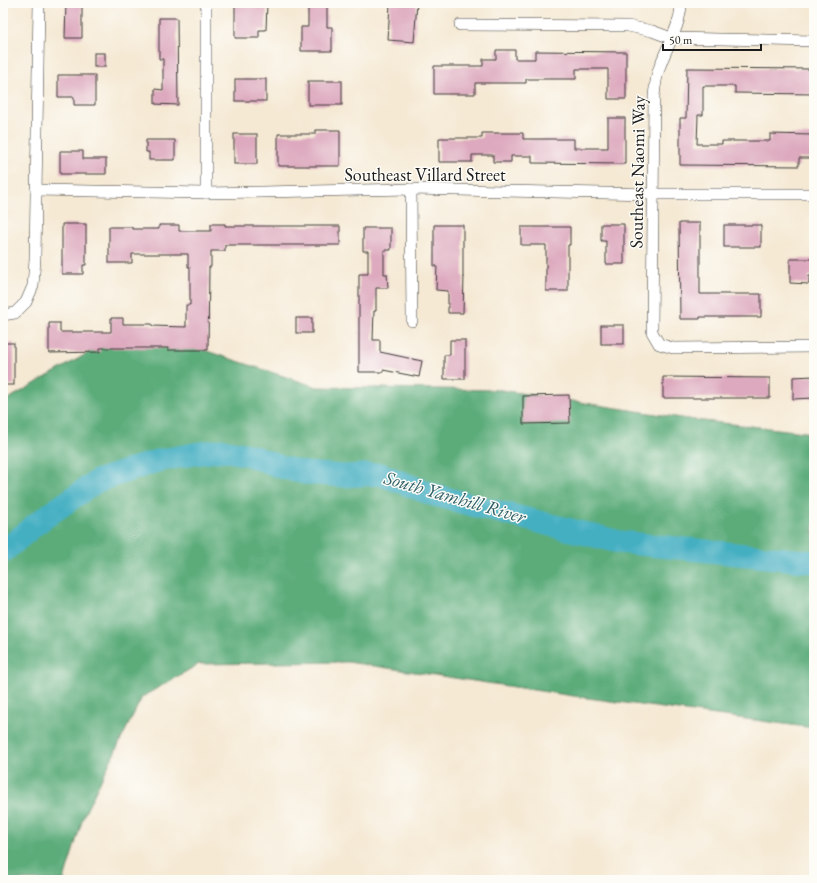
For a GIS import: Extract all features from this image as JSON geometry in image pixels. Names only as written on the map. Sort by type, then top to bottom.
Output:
[{"type":"street","points":[[3,315],[16,313],[26,302],[33,286],[35,258],[39,3]]},
{"type":"street","points":[[206,3],[206,193]]},
{"type":"street","name":"Southeast Naomi Way","points":[[681,3],[681,11],[677,25],[659,70],[654,96],[652,332],[659,344],[673,348],[814,347]]},
{"type":"street","points":[[460,25],[628,26],[652,31],[671,38],[814,41]]},
{"type":"street","points":[[411,189],[412,321]]},
{"type":"street","name":"Southeast Villard Street","points":[[36,190],[206,193],[411,189],[654,194],[814,194]]},
{"type":"green space","points":[[133,327],[317,387],[501,390],[695,420],[814,433],[814,728],[580,697],[348,662],[199,664],[142,697],[84,815],[64,880],[3,880],[3,402]]},
{"type":"building","points":[[66,3],[82,3],[82,38],[65,38]]},
{"type":"building","points":[[235,3],[267,3],[266,30],[259,30],[259,38],[235,38]]},
{"type":"building","points":[[308,3],[327,3],[327,27],[332,27],[332,51],[301,51],[301,27],[308,27]]},
{"type":"building","points":[[390,3],[417,3],[414,42],[388,40]]},
{"type":"building","points":[[159,18],[177,18],[178,105],[155,104],[155,89],[163,90],[163,59],[159,59]]},
{"type":"building","points":[[496,50],[515,50],[515,59],[535,59],[535,51],[626,52],[626,99],[608,99],[608,69],[576,69],[576,79],[526,79],[526,83],[475,83],[475,94],[434,94],[434,66],[483,66],[483,59],[496,59]]},
{"type":"building","points":[[94,53],[105,53],[105,67],[94,67]]},
{"type":"building","points":[[687,68],[814,69],[814,94],[735,93],[735,86],[703,86],[703,115],[698,115],[697,144],[722,144],[722,141],[770,141],[770,134],[812,135],[812,158],[799,158],[799,166],[680,165],[680,118],[686,118]]},
{"type":"building","points":[[58,75],[95,75],[95,105],[74,105],[74,97],[58,97]]},
{"type":"building","points":[[235,79],[266,79],[266,101],[235,101]]},
{"type":"building","points":[[308,81],[342,81],[342,105],[308,105]]},
{"type":"building","points":[[608,118],[625,118],[625,164],[532,163],[532,156],[511,156],[511,162],[493,162],[493,155],[472,155],[472,162],[439,162],[439,138],[482,138],[482,133],[523,133],[523,139],[574,139],[574,148],[608,148]]},
{"type":"building","points":[[315,130],[340,130],[340,166],[278,166],[278,134],[315,134]]},
{"type":"building","points":[[234,134],[257,134],[257,164],[234,164]]},
{"type":"building","points":[[146,140],[175,140],[175,160],[149,160],[149,152],[146,152]]},
{"type":"building","points":[[60,151],[83,151],[83,159],[106,159],[106,174],[60,174]]},
{"type":"building","points":[[679,223],[700,223],[700,294],[761,294],[761,317],[700,317],[700,319],[680,319]]},
{"type":"building","points":[[62,224],[86,224],[86,265],[83,265],[83,274],[62,274]]},
{"type":"building","points":[[211,224],[225,224],[225,226],[340,226],[340,245],[225,245],[225,251],[211,251],[211,267],[209,267],[208,350],[168,350],[168,348],[100,348],[100,352],[49,353],[49,323],[60,323],[60,332],[111,332],[111,318],[123,318],[123,324],[152,324],[152,326],[186,327],[186,305],[190,305],[190,267],[188,267],[188,254],[132,254],[132,263],[109,263],[109,227],[159,229],[159,225],[179,225],[179,231],[211,231]]},
{"type":"building","points":[[601,224],[624,224],[624,264],[606,264],[606,241],[601,241]]},
{"type":"building","points":[[434,225],[463,225],[463,313],[448,313],[448,291],[436,290],[437,266],[434,266]]},
{"type":"building","points":[[724,225],[761,225],[761,247],[724,247]]},
{"type":"building","points":[[521,227],[570,227],[570,245],[568,245],[568,291],[546,291],[546,245],[521,245]]},
{"type":"building","points":[[363,228],[391,228],[391,250],[384,250],[384,274],[387,274],[388,288],[376,288],[376,311],[374,311],[373,340],[380,340],[380,352],[422,361],[419,377],[383,370],[383,372],[359,372],[359,274],[368,274],[368,251],[363,251]]},
{"type":"building","points":[[790,259],[814,259],[814,276],[809,276],[809,284],[790,283]]},
{"type":"building","points":[[296,318],[312,318],[312,333],[296,333]]},
{"type":"building","points":[[601,325],[624,325],[624,344],[601,344]]},
{"type":"building","points":[[450,340],[465,340],[465,379],[444,379],[444,355],[450,355]]},
{"type":"building","points":[[3,343],[14,343],[14,385],[3,385]]},
{"type":"building","points":[[814,376],[814,398],[793,399],[793,377]]},
{"type":"building","points":[[663,377],[770,378],[770,398],[663,398]]},
{"type":"building","points":[[569,395],[570,423],[523,424],[523,396]]},
{"type":"waterway","name":"South Yamhill River","points":[[3,552],[37,523],[97,481],[157,461],[223,450],[249,455],[281,467],[305,473],[344,476],[380,474],[434,495],[619,542],[814,562]]}]
